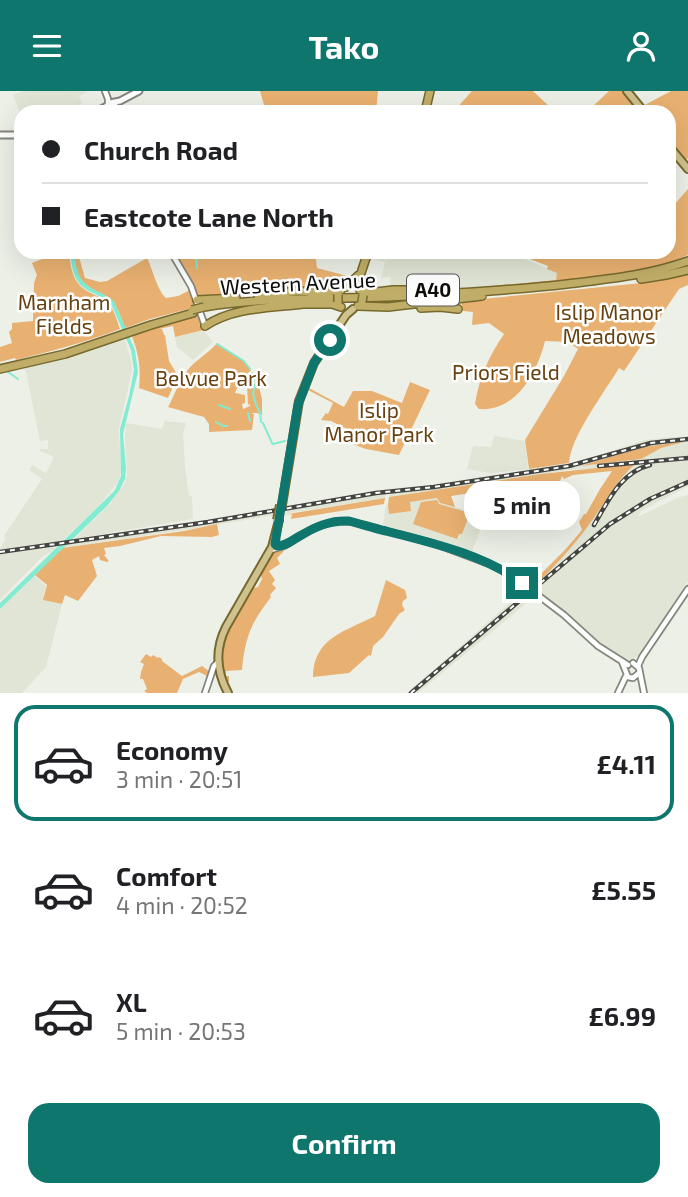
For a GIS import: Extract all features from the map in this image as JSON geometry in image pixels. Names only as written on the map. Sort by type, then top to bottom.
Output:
[{"type":"highway","points":[[341,298],[361,273],[366,259]]},
{"type":"highway","points":[[358,300],[357,283],[367,259]]},
{"type":"highway","points":[[636,277],[688,263]]},
{"type":"highway","points":[[636,277],[666,275],[688,263]]},
{"type":"highway","name":"Western Avenue","points":[[205,309],[283,301],[385,299],[509,291],[636,277]]},
{"type":"highway","points":[[341,298],[351,285],[358,300]]},
{"type":"highway","name":"A40","points":[[358,300],[368,293],[393,291],[509,291]]},
{"type":"highway","name":"A40","points":[[358,300],[396,306],[509,291]]},
{"type":"highway","name":"Western Avenue","points":[[0,368],[79,350],[130,330],[192,311],[254,300],[509,291]]},
{"type":"highway","points":[[197,300],[313,292]]},
{"type":"highway","name":"A40","points":[[254,300],[313,292],[341,298]]},
{"type":"highway","points":[[341,298],[358,300]]},
{"type":"highway","name":"A40","points":[[241,305],[332,304],[341,298]]},
{"type":"highway","points":[[205,325],[227,314],[303,304]]},
{"type":"highway","points":[[396,306],[458,309]]},
{"type":"highway","name":"Western Avenue","points":[[0,368],[120,334]]},
{"type":"main road","points":[[115,105],[139,91]]},
{"type":"main road","points":[[627,91],[638,105]]},
{"type":"main road","points":[[676,155],[688,169]]},
{"type":"main road","points":[[341,298],[345,313],[341,323]]},
{"type":"main road","points":[[228,693],[220,676],[218,663],[222,635],[273,546],[296,413],[314,363],[358,300]]},
{"type":"street","points":[[175,259],[197,300],[205,325]]},
{"type":"street","points":[[273,546],[325,523],[349,521],[447,548],[489,563],[522,583],[564,615],[592,642],[622,662],[632,671],[644,693]]},
{"type":"street","points":[[620,691],[688,589]]},
{"type":"street","points":[[205,693],[214,666],[218,663]]},
{"type":"shaded area","points":[[23,91],[87,92],[79,96],[82,103],[78,105],[17,105],[13,95]]},
{"type":"shaded area","points":[[71,259],[75,259],[83,281],[114,301],[135,350],[138,372],[123,434],[125,479],[107,506],[0,609],[0,603],[115,490],[121,476],[120,429],[134,370],[131,350],[112,306],[82,286],[73,271]]},
{"type":"shaded area","points":[[374,259],[525,259],[558,273],[556,280],[477,287],[391,289],[390,277],[381,278],[385,262]]},
{"type":"shaded area","points":[[204,331],[213,342],[193,360],[177,347],[175,337]]},
{"type":"shaded area","points":[[125,340],[132,371],[119,429],[121,472],[118,482],[103,501],[0,600],[0,549],[6,538],[4,536],[42,479],[29,470],[32,465],[46,473],[54,457],[40,451],[48,449],[48,440],[40,441],[25,367]]},
{"type":"shaded area","points":[[165,421],[186,423],[183,433],[185,466],[189,496],[192,496],[193,519],[74,539],[109,505],[125,483],[126,423],[162,429]]},
{"type":"shaded area","points":[[494,436],[525,441],[528,469],[490,473],[467,469],[473,446],[491,447]]},
{"type":"shaded area","points":[[688,437],[688,486],[641,511],[637,517],[688,495],[688,581],[637,657],[627,661],[596,640],[529,586],[578,536],[621,468],[569,470],[389,497],[391,490],[568,465],[645,440]]},
{"type":"shaded area","points":[[387,491],[385,498],[282,514],[284,506]]},
{"type":"shaded area","points":[[437,498],[440,503],[485,518],[471,554],[384,528],[386,505]]},
{"type":"shaded area","points":[[278,508],[276,515],[62,548],[71,541]]},
{"type":"shaded area","points":[[34,576],[46,586],[43,600],[62,604],[46,667],[22,693],[0,693],[0,609]]},
{"type":"shaded area","points":[[526,589],[534,596],[515,613],[418,693],[407,693]]},
{"type":"green space","points":[[260,91],[378,91],[377,105],[264,105]]},
{"type":"green space","points":[[472,91],[533,91],[548,105],[459,105]]},
{"type":"green space","points":[[609,91],[627,91],[636,105],[594,105]]},
{"type":"green space","points":[[671,91],[688,91],[688,158],[685,161],[676,151],[676,105],[645,105]]},
{"type":"green space","points":[[688,189],[688,255],[660,267],[627,275],[482,289],[556,280],[557,273],[530,259],[676,259],[676,203]]},
{"type":"green space","name":"Marnham Fields","points":[[42,259],[70,259],[72,272],[78,282],[87,291],[108,303],[120,329],[56,350],[0,362],[0,347],[12,343],[9,332],[12,323],[33,321],[34,283],[37,275],[32,263]]},
{"type":"green space","points":[[74,259],[80,259],[85,278],[100,282],[107,281],[147,259],[166,298],[190,290],[196,307],[125,328],[118,310],[102,295],[83,283],[77,273]]},
{"type":"green space","points":[[177,259],[316,259],[317,268],[355,278],[339,289],[290,289],[198,298],[187,273]]},
{"type":"green space","name":"Islip Manor Meadows","points":[[688,271],[688,285],[679,289],[624,371],[619,368],[589,415],[571,452],[569,463],[529,469],[525,440],[578,349],[568,342],[545,341],[537,366],[523,388],[504,404],[479,409],[475,404],[482,376],[504,334],[489,323],[472,325],[473,312],[463,311],[461,301],[642,283]]},
{"type":"green space","points":[[199,314],[204,330],[175,337],[173,326],[159,329],[162,329],[165,335],[169,361],[178,376],[168,398],[139,388],[140,368],[132,337],[134,334],[172,320]]},
{"type":"green space","name":"Belvue Park","points":[[217,343],[244,361],[251,370],[235,393],[245,395],[243,409],[250,406],[247,385],[258,383],[262,415],[251,413],[254,414],[252,430],[209,432],[209,424],[204,417],[168,407],[187,371]]},
{"type":"green space","name":"Islip Manor Park","points":[[410,382],[430,390],[399,455],[366,449],[347,442],[352,435],[348,433],[349,430],[331,421],[321,420],[328,414],[333,403],[308,390],[309,388],[344,407],[353,391],[372,391],[402,403]]},
{"type":"green space","points":[[687,441],[661,448],[641,459],[580,466],[644,447]]},
{"type":"green space","points":[[635,464],[575,543],[532,589],[529,586],[582,530],[579,522],[612,471],[573,475],[564,479],[562,476],[555,495],[547,490],[538,492],[514,486],[520,483],[451,496],[455,507],[440,503],[437,498],[410,502],[411,511],[389,514],[389,497],[541,474]]},
{"type":"green space","points":[[385,498],[384,504],[291,519],[292,514],[282,515]]},
{"type":"green space","points":[[437,500],[439,504],[470,513],[462,534],[459,534],[457,539],[413,524],[421,502]]},
{"type":"green space","points":[[217,524],[219,535],[212,537],[161,536],[104,548],[104,555],[109,561],[100,560],[99,556],[92,560],[97,576],[78,601],[65,595],[62,604],[43,600],[47,585],[35,575],[62,548]]},
{"type":"green space","points":[[282,549],[284,551],[277,558],[280,564],[269,571],[275,580],[272,584],[276,588],[250,631],[242,670],[226,671],[229,681],[226,684],[222,657],[226,634],[250,589],[258,587],[262,579],[260,572],[271,552]]},
{"type":"green space","points":[[386,580],[405,590],[407,598],[402,605],[405,610],[373,646],[371,656],[349,673],[313,677],[314,664],[319,653],[333,637],[375,616]]},
{"type":"green space","points":[[146,654],[159,657],[182,676],[202,666],[209,671],[207,676],[199,672],[183,679],[177,693],[147,693],[144,691],[147,689],[143,679],[140,679],[144,664],[140,662]]},
{"type":"waterway","points":[[196,259],[197,268]]},
{"type":"waterway","points":[[217,344],[244,361],[250,369]]},
{"type":"waterway","points":[[8,372],[18,379]]},
{"type":"waterway","points":[[252,373],[256,382],[253,393],[261,422]]},
{"type":"waterway","points":[[219,405],[230,409]]},
{"type":"waterway","points":[[248,413],[250,421]]},
{"type":"waterway","points":[[216,422],[227,426]]},
{"type":"waterway","points":[[263,423],[273,444],[285,441]]},
{"type":"railway","points":[[0,552],[208,522],[376,493],[569,466],[651,443],[688,439]]},
{"type":"railway","points":[[599,466],[688,458]]},
{"type":"railway","points":[[594,525],[623,481],[650,465]]},
{"type":"railway","points":[[411,693],[610,524],[650,499],[688,482]]},
{"type":"route","points":[[330,340],[314,363],[298,405],[275,544],[284,546],[325,523],[349,521],[433,543],[489,563],[522,583]]},
{"type":"park label","name":"Priors Field","points":[[506,373]]}]
